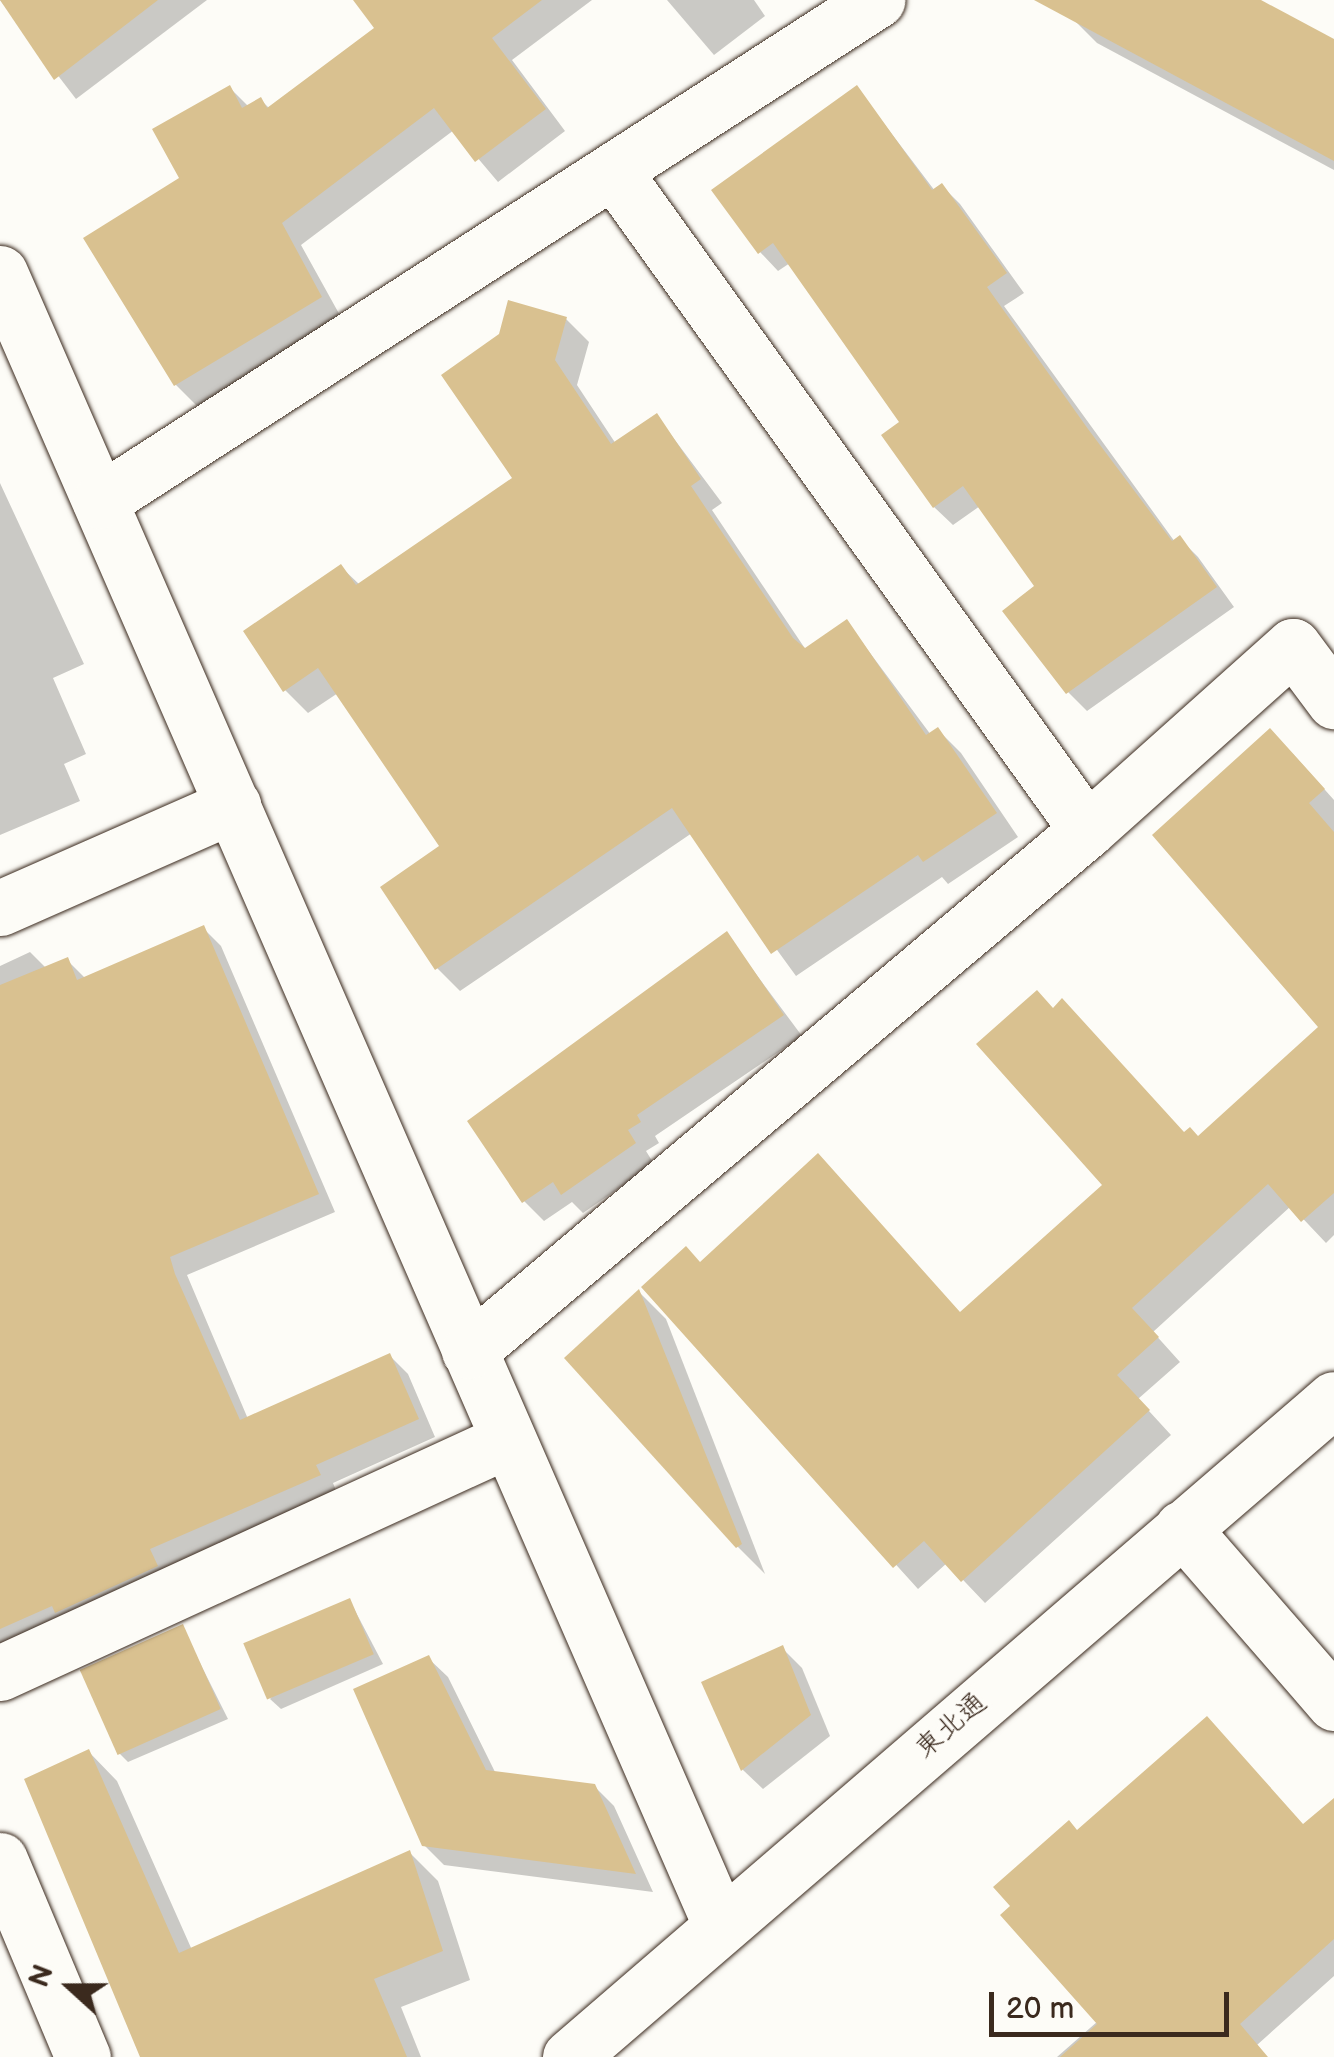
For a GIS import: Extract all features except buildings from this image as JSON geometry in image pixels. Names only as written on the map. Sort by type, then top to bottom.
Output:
[{"type":"street","points":[[100,501],[877,0]]},
{"type":"street","points":[[614,172],[1087,830]]},
{"type":"street","points":[[0,273],[720,1924]]},
{"type":"street","points":[[470,1351],[1087,830],[1293,646],[1334,701]]},
{"type":"street","points":[[0,908],[233,805]]},
{"type":"street","name":"東北通","points":[[570,2057],[1334,1399]]},
{"type":"street","points":[[0,1673],[508,1440]]},
{"type":"street","points":[[1182,1528],[1334,1703]]},
{"type":"street","points":[[0,1860],[83,2057]]}]
